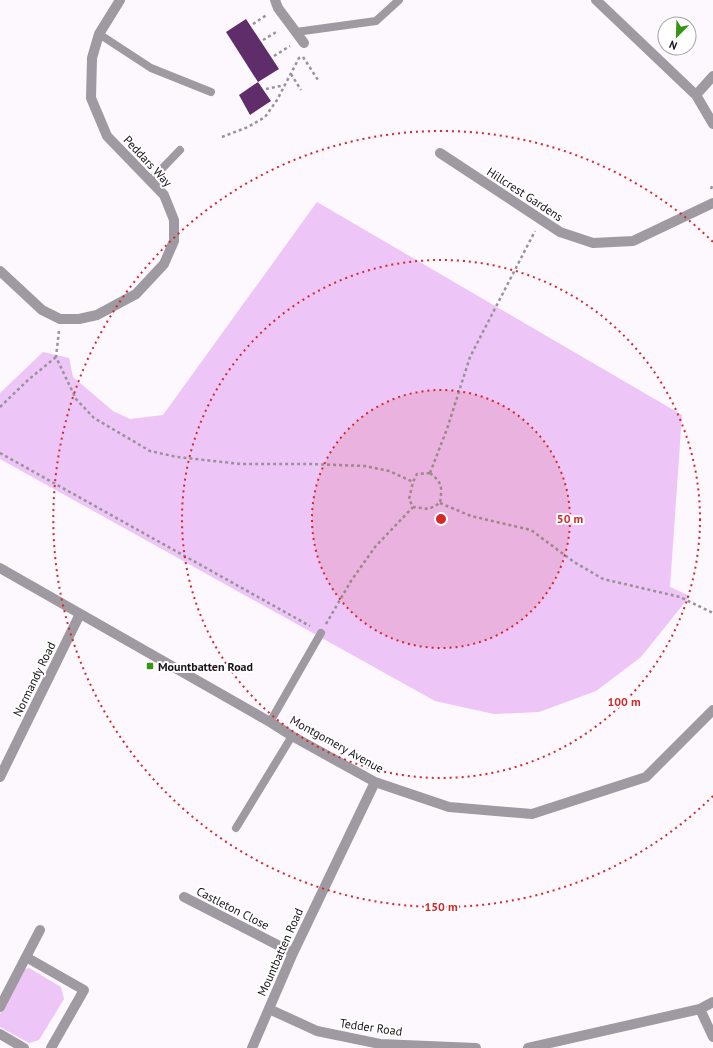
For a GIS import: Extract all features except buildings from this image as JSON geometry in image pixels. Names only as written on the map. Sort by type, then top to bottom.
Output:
[{"type":"street","name":"Peddars Way","points":[[60,318],[79,319],[98,315],[136,294],[164,264],[174,242],[174,220],[164,195],[107,136],[91,98],[92,58],[99,34],[120,0]]},
{"type":"street","points":[[275,0],[278,8],[297,34]]},
{"type":"street","points":[[596,0],[696,96],[713,124]]},
{"type":"street","points":[[696,96],[713,76]]},
{"type":"street","name":"Hillcrest Gardens","points":[[440,153],[560,232],[593,243],[633,241],[713,203]]},
{"type":"street","points":[[0,271],[42,310],[60,318]]},
{"type":"street","name":"Montgomery Avenue","points":[[0,568],[375,782],[448,807],[532,814],[646,777],[713,710]]},
{"type":"street","name":"Normandy Road","points":[[0,777],[80,614]]},
{"type":"street","name":"Mountbatten Road","points":[[252,1048],[293,953],[375,782]]},
{"type":"street","name":"Castleton Close","points":[[184,897],[293,953]]},
{"type":"street","points":[[0,1007],[40,930]]},
{"type":"street","points":[[26,956],[84,990],[52,1048]]},
{"type":"street","points":[[528,1048],[700,1009],[713,1002]]},
{"type":"street","name":"Tedder Road","points":[[269,1009],[317,1031],[380,1044],[476,1048]]},
{"type":"street","points":[[700,1009],[713,1037]]},
{"type":"street","points":[[0,1034],[24,1048]]},
{"type":"lane","points":[[297,34],[376,21],[399,0]]},
{"type":"lane","points":[[99,34],[151,68],[211,92]]},
{"type":"lane","points":[[150,181],[180,150]]},
{"type":"lane","points":[[270,722],[321,633]]},
{"type":"lane","points":[[236,828],[292,736]]},
{"type":"path","points":[[263,40],[297,34]]},
{"type":"path","points":[[297,34],[302,56],[318,80]]},
{"type":"path","points":[[274,56],[297,34]]},
{"type":"path","points":[[222,137],[248,127],[265,117],[277,100],[299,58],[302,56]]},
{"type":"path","points":[[291,74],[302,90]]},
{"type":"path","points":[[266,88],[285,84]]},
{"type":"path","points":[[711,189],[713,184]]},
{"type":"path","points":[[430,473],[447,429],[470,357],[541,220]]},
{"type":"path","points":[[60,318],[56,357],[76,399],[94,418],[150,452],[177,457],[241,464],[365,466],[389,471],[413,482]]},
{"type":"path","points":[[0,407],[28,380],[56,357]]},
{"type":"path","points":[[0,453],[321,633],[351,581],[375,547],[413,507]]},
{"type":"path","points":[[413,507],[409,499],[416,474],[430,473],[438,479],[441,489],[440,503]]},
{"type":"path","points":[[413,507],[428,509],[440,503],[471,516],[531,530],[574,562],[603,579],[680,597],[713,613]]},
{"type":"shaded area","points":[[317,202],[682,415],[670,587],[690,596],[641,657],[596,691],[539,712],[494,714],[435,701],[0,459],[0,393],[43,352],[69,358],[73,377],[113,411],[130,419],[163,415]]},
{"type":"shaded area","points":[[29,968],[61,987],[64,999],[39,1040],[29,1043],[0,1027],[0,1014],[22,970]]},
{"type":"place","name":"Mountbatten Road","points":[[150,666]]}]
